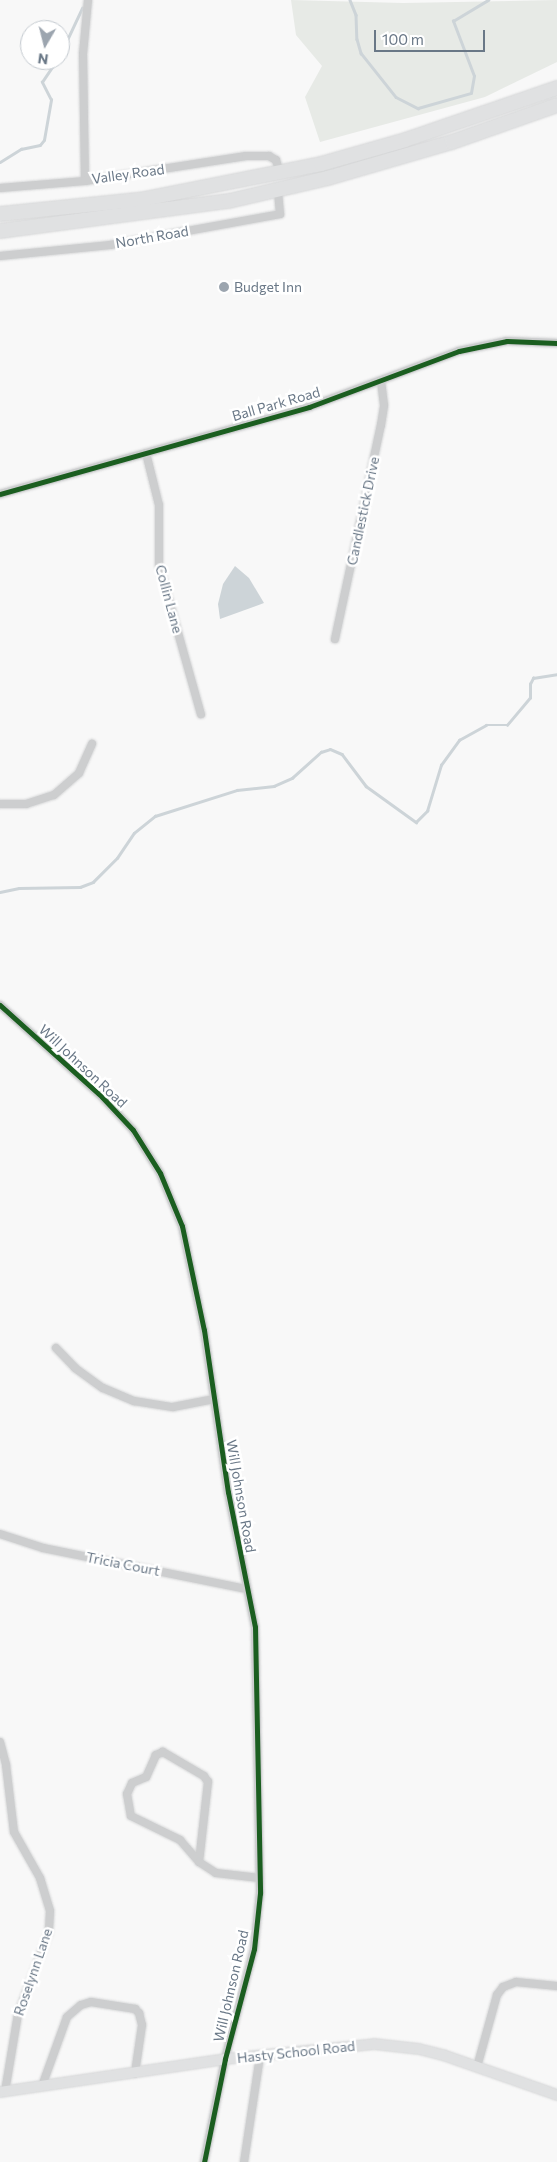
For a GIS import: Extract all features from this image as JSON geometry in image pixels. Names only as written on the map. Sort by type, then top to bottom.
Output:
[{"type":"highway","points":[[0,214],[144,199],[280,173],[405,140],[557,88]]},
{"type":"highway","points":[[0,231],[150,214],[278,190],[452,142],[557,105]]},
{"type":"street","name":"Valley Road","points":[[88,0],[83,54],[85,181],[246,156],[269,156],[276,160],[280,173]]},
{"type":"street","points":[[0,188],[85,181]]},
{"type":"street","name":"North Road","points":[[0,256],[110,245],[280,214],[278,190]]},
{"type":"street","name":"Ball Park Road","points":[[0,494],[309,407],[381,382],[459,351],[489,343],[528,340],[557,343]]},
{"type":"street","name":"Candlestick Drive","points":[[335,639],[381,426],[384,405],[381,382]]},
{"type":"street","name":"Collin Lane","points":[[146,454],[159,505],[159,565],[201,714]]},
{"type":"street","points":[[0,804],[40,801],[60,791],[79,772],[92,744]]},
{"type":"street","name":"Will Johnson Road","points":[[0,1005],[119,1113],[160,1173],[182,1226],[204,1330],[228,1492],[255,1627],[260,1878],[254,1949],[225,2060],[204,2162]]},
{"type":"street","points":[[56,1348],[75,1368],[103,1388],[134,1401],[173,1407],[214,1399]]},
{"type":"street","name":"Tricia Court","points":[[0,1534],[43,1548],[247,1588]]},
{"type":"street","name":"Roselynn Lane","points":[[0,1742],[6,1765],[14,1832],[40,1878],[50,1911],[49,1932],[18,2014],[2,2092]]},
{"type":"street","points":[[199,1862],[208,1782],[204,1776],[163,1752],[156,1755],[146,1777],[132,1783],[127,1794],[131,1816],[180,1840],[199,1862],[216,1873],[260,1878]]},
{"type":"street","points":[[477,2067],[497,1995],[503,1987],[516,1982],[557,1986]]},
{"type":"street","points":[[42,2086],[67,2017],[80,2005],[91,2002],[135,2009],[139,2013],[142,2025],[135,2073]]},
{"type":"street","name":"Hasty School Road","points":[[2,2092],[225,2060],[374,2044],[418,2048],[557,2095]]},
{"type":"street","points":[[244,2162],[260,2056]]},
{"type":"shaded area","points":[[291,0],[403,3],[557,0],[557,62],[485,97],[320,142],[305,97],[322,66],[296,35]]},
{"type":"shaded area","points":[[235,566],[249,578],[264,603],[220,619],[218,604],[223,584]]},
{"type":"waterway","points":[[350,0],[356,15],[357,39],[361,53],[396,97],[418,108],[471,93],[474,76],[453,21],[488,0]]},
{"type":"waterway","points":[[70,34],[82,8]]},
{"type":"waterway","points":[[0,162],[21,149],[40,145],[44,140],[51,100],[42,82],[50,70]]},
{"type":"waterway","points":[[0,892],[19,888],[80,887],[93,882],[117,858],[134,833],[155,816],[237,790],[274,786],[292,778],[321,752],[330,749],[342,754],[366,786],[416,822],[427,811],[441,765],[459,740],[486,725],[507,725],[530,698],[530,684],[533,678],[557,674]]},
{"type":"cycle path","points":[[0,494],[309,407],[459,351],[507,341],[557,343]]},
{"type":"cycle path","points":[[0,1005],[102,1097],[133,1130],[160,1173],[182,1226],[204,1330],[228,1492],[255,1627],[260,1893],[254,1949],[225,2059],[204,2162]]},
{"type":"place","name":"Budget Inn","points":[[224,287]]}]
